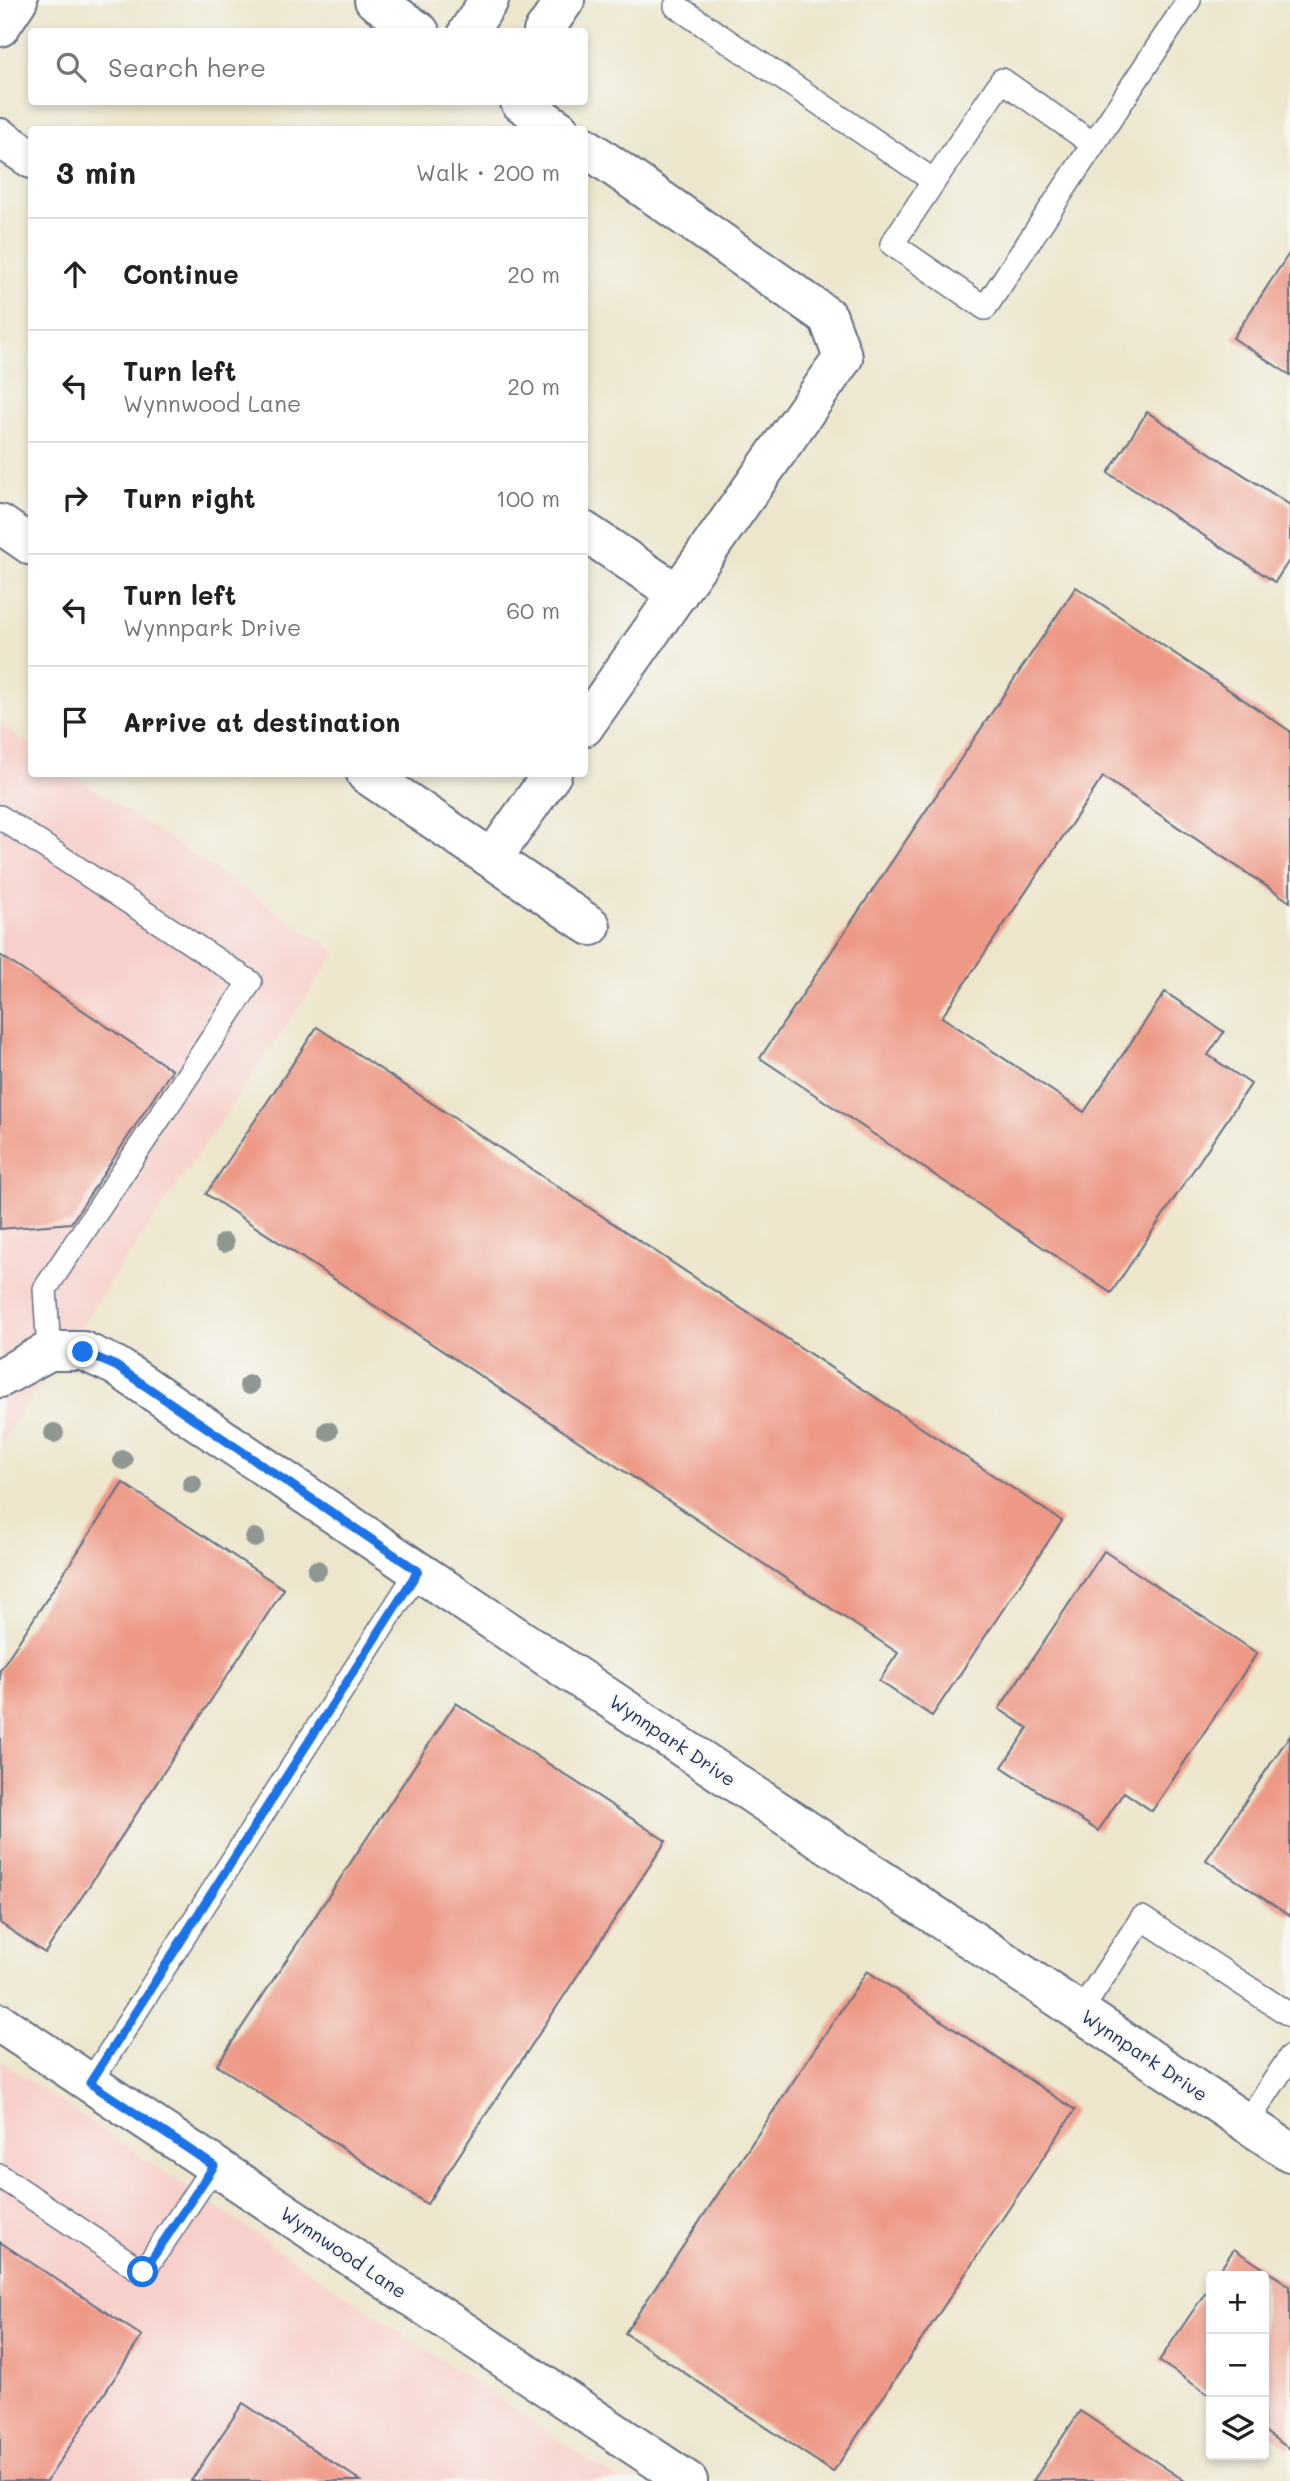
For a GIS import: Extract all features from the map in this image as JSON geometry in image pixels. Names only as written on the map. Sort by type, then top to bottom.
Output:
[{"type":"street","points":[[0,27],[18,0]]},
{"type":"street","points":[[374,0],[414,28]]},
{"type":"street","points":[[471,28],[489,0]]},
{"type":"street","points":[[546,28],[565,0]]},
{"type":"street","points":[[524,105],[554,126]]},
{"type":"street","points":[[0,138],[28,156]]},
{"type":"street","points":[[588,149],[828,317],[843,358],[588,721]]},
{"type":"street","points":[[0,524],[28,543]]},
{"type":"street","points":[[588,534],[678,594]]},
{"type":"street","points":[[370,777],[591,926]]},
{"type":"street","points":[[492,859],[550,777]]},
{"type":"street","points":[[0,1378],[49,1351]]},
{"type":"street","name":"Wynnpark Drive","points":[[49,1351],[83,1352],[116,1366],[418,1571],[1290,2152]]},
{"type":"street","name":"Wynnwood Lane","points":[[2,2030],[90,2083],[688,2481]]},
{"type":"lane","points":[[1093,144],[1002,80],[892,244],[985,308],[1189,0]]},
{"type":"lane","points":[[676,6],[934,181]]},
{"type":"lane","points":[[0,817],[250,982],[46,1289],[49,1351]]},
{"type":"lane","points":[[90,2083],[418,1571]]},
{"type":"lane","points":[[1080,2012],[1142,1918],[1290,2015]]},
{"type":"lane","points":[[1246,2123],[1290,2057]]},
{"type":"lane","points":[[0,2176],[143,2272],[214,2166]]},
{"type":"shaded area","points":[[0,725],[28,744],[28,777],[76,777],[337,952],[0,1443]]},
{"type":"shaded area","points":[[0,2061],[620,2481],[0,2481]]},
{"type":"building","points":[[1290,252],[1290,375],[1233,338]]},
{"type":"building","points":[[1147,412],[1290,505],[1290,559],[1275,582],[1108,473]]},
{"type":"building","points":[[1076,587],[1290,731],[1290,902],[1103,777],[942,1017],[1084,1112],[1165,992],[1224,1032],[1208,1055],[1251,1084],[1111,1293],[760,1058]]},
{"type":"building","points":[[0,955],[172,1070],[71,1223],[0,1229]]},
{"type":"building","points":[[317,1027],[1062,1521],[932,1716],[879,1681],[898,1653],[206,1194]]},
{"type":"building","points":[[123,1483],[284,1589],[45,1953],[0,1923],[0,1670]]},
{"type":"building","points":[[1104,1551],[1257,1653],[1152,1811],[1124,1792],[1098,1831],[1002,1767],[1028,1728],[999,1709]]},
{"type":"building","points":[[456,1703],[666,1841],[427,2204],[217,2065]]},
{"type":"building","points":[[1290,1735],[1290,1916],[1206,1860]]},
{"type":"building","points":[[867,1971],[1075,2110],[833,2472],[625,2333]]},
{"type":"building","points":[[0,2242],[142,2336],[47,2481],[0,2481]]},
{"type":"building","points":[[1234,2249],[1267,2271],[1219,2271]]},
{"type":"building","points":[[1269,2272],[1290,2286],[1290,2449],[1269,2434]]},
{"type":"building","points":[[1206,2291],[1206,2393],[1159,2361]]},
{"type":"building","points":[[243,2403],[361,2481],[191,2481]]},
{"type":"building","points":[[1080,2411],[1185,2481],[1033,2481]]},
{"type":"route","points":[[83,1352],[116,1366],[418,1571],[90,2083],[214,2166],[143,2272]]}]
